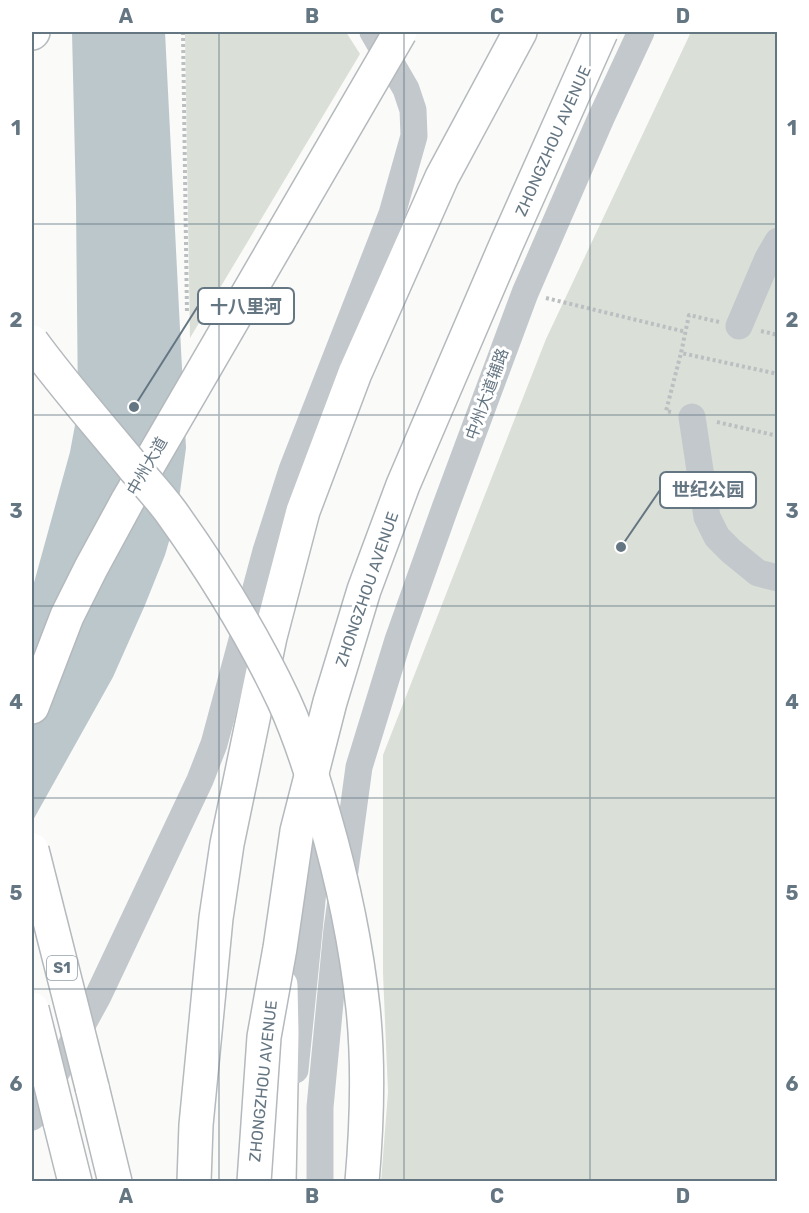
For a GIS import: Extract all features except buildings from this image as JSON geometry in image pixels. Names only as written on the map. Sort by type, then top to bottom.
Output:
[{"type":"main road","points":[[32,707],[67,616],[128,500],[400,32]]},
{"type":"main road","points":[[194,1182],[197,1113],[216,918],[227,844],[270,638],[303,511],[355,373],[442,177],[520,32]]},
{"type":"main road","name":"ZHONGZHOU AVENUE","points":[[254,1182],[264,1037],[297,831],[330,702],[364,590],[403,485],[601,32]]},
{"type":"main road","points":[[32,342],[170,510],[198,550],[239,616],[284,702],[300,741],[332,843],[357,959],[363,1010],[366,1074],[362,1182]]},
{"type":"main road","name":"S1","points":[[32,850],[115,1182]]},
{"type":"main road","points":[[279,1182],[282,1033],[280,948]]},
{"type":"main road","points":[[32,1009],[46,1120],[75,1182]]},
{"type":"street","points":[[46,1120],[98,996],[200,780],[214,744],[266,551],[292,470],[392,214],[414,136],[413,110],[406,89],[373,32]]},
{"type":"street","name":"中州大道辅路","points":[[359,767],[398,640],[525,293],[641,32]]},
{"type":"street","points":[[739,326],[777,241]]},
{"type":"street","points":[[692,417],[707,517],[717,537],[758,573],[777,578]]},
{"type":"street","points":[[285,1182],[319,831],[359,767]]},
{"type":"street","points":[[320,1182],[321,1095],[337,929],[359,767]]},
{"type":"path","points":[[183,32],[187,314]]},
{"type":"path","points":[[525,293],[686,332]]},
{"type":"shaded area","points":[[72,32],[165,32],[186,448],[177,514],[165,555],[145,605],[113,677],[32,822],[32,590],[70,452],[78,409]]},
{"type":"shaded area","points":[[185,32],[346,32],[360,54],[190,338]]},
{"type":"shaded area","points":[[691,32],[777,32],[777,1181],[381,1182],[388,1092],[383,973],[383,755],[546,339]]},
{"type":"place","name":"十八里河","points":[[134,407]]},
{"type":"place","name":"世纪公园","points":[[621,547]]}]
